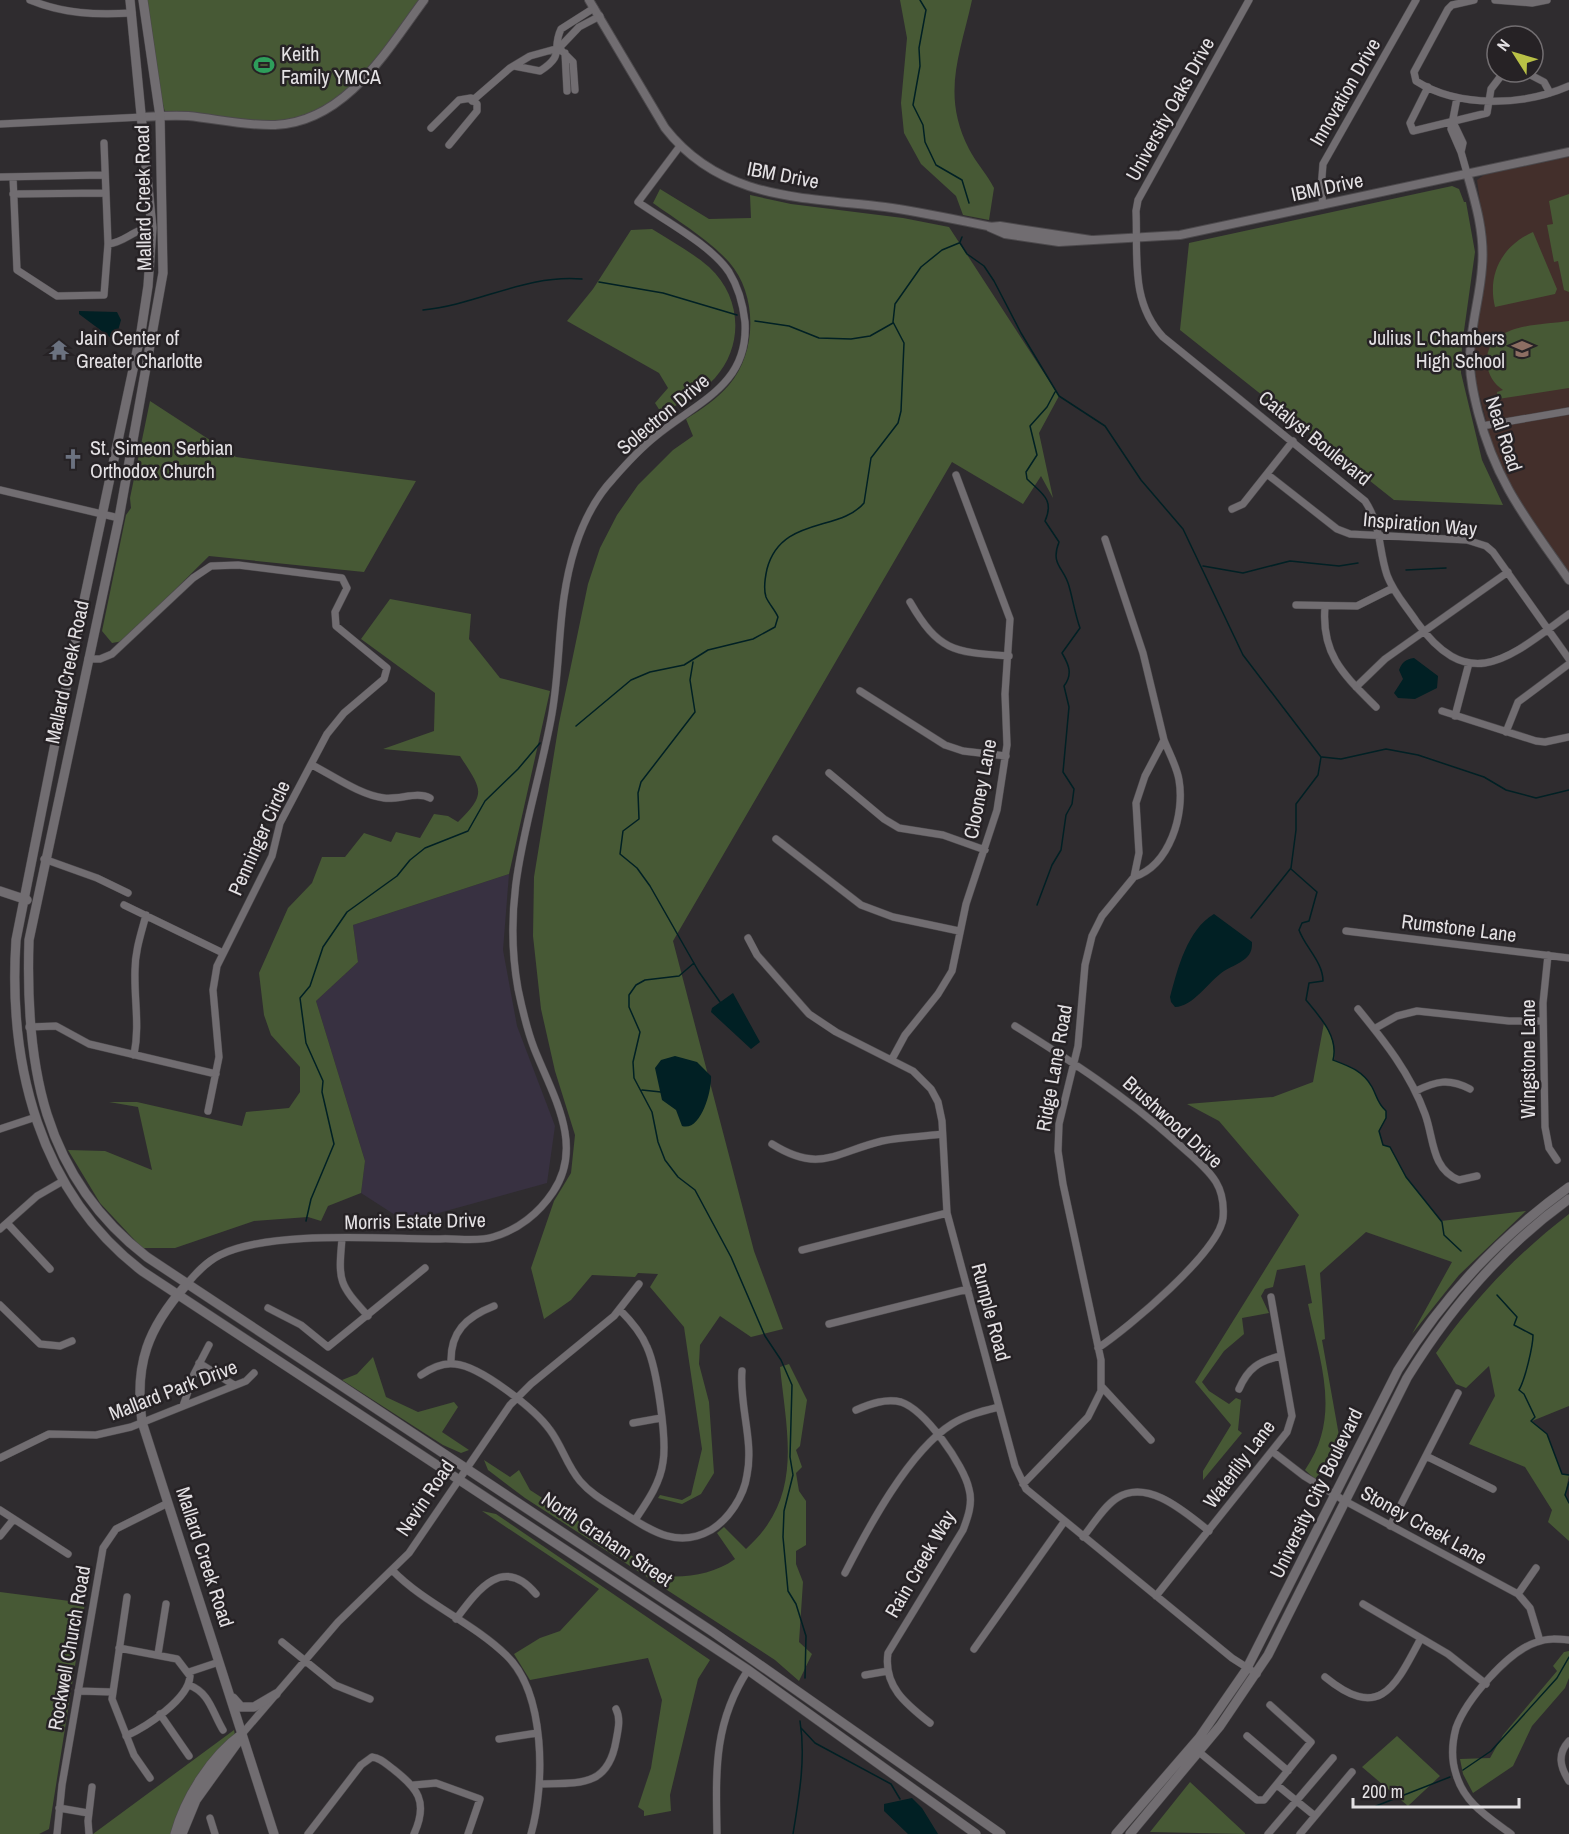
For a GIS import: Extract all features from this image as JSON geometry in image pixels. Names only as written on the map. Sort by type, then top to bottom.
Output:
[{"type":"main road","name":"Mallard Creek Road","points":[[130,0],[152,228],[148,286],[141,332],[22,899],[14,959],[15,1021],[21,1062],[36,1117],[63,1181],[81,1212],[100,1235],[131,1263],[177,1295]]},
{"type":"main road","name":"Mallard Creek Road","points":[[142,1],[160,116],[163,273],[119,519],[28,940],[29,1027],[38,1082],[52,1127],[73,1175],[87,1198],[133,1246],[186,1285],[154,1330],[142,1360],[139,1381],[142,1422],[274,1834]]},
{"type":"main road","points":[[0,891],[35,903]]},
{"type":"main road","name":"University City Boulevard","points":[[1116,1834],[1199,1738],[1247,1668],[1398,1370],[1425,1328],[1490,1252],[1523,1222],[1569,1187]]},
{"type":"main road","name":"University City Boulevard","points":[[1130,1834],[1199,1752],[1257,1674],[1407,1378],[1434,1336],[1498,1259],[1529,1230],[1569,1199]]},
{"type":"main road","name":"North Graham Street","points":[[186,1285],[468,1468],[713,1632],[1001,1834]]},
{"type":"main road","name":"North Graham Street","points":[[177,1295],[748,1670],[976,1834]]},
{"type":"main road","points":[[228,1691],[237,1704],[244,1708],[261,1705],[276,1694]]},
{"type":"main road","name":"Nevin Road","points":[[183,1834],[196,1800],[242,1734]]},
{"type":"main road","name":"Nevin Road","points":[[175,1834],[183,1812],[201,1779],[242,1734]]},
{"type":"main road","points":[[224,1762],[237,1755],[249,1757]]},
{"type":"street","points":[[30,0],[56,9],[83,14],[132,13]]},
{"type":"street","points":[[0,124],[186,116],[275,125],[310,116],[329,107],[362,81],[424,0]]},
{"type":"street","name":"University Oaks Drive","points":[[1137,239],[1136,211],[1139,196],[1249,0]]},
{"type":"street","name":"Innovation Drive","points":[[1323,205],[1321,171],[1325,160],[1416,0]]},
{"type":"street","points":[[1474,0],[1449,7],[1414,72],[1416,81],[1457,98],[1490,100],[1523,98],[1550,93],[1569,86]]},
{"type":"street","points":[[1495,0],[1532,3],[1547,0]]},
{"type":"street","points":[[571,90],[569,74],[573,63],[562,50],[561,29],[592,4]]},
{"type":"street","name":"IBM Drive","points":[[592,4],[662,123],[680,146],[723,177],[757,191],[887,208],[989,227],[1005,234],[1052,242],[1137,239],[1209,230],[1569,152]]},
{"type":"street","points":[[513,66],[540,71],[556,57],[579,27],[600,16]]},
{"type":"street","points":[[472,101],[513,66],[530,56],[562,50]]},
{"type":"street","points":[[1428,87],[1410,123],[1410,129],[1417,132],[1487,113],[1491,89],[1495,84]]},
{"type":"street","points":[[1545,84],[1550,93]]},
{"type":"street","points":[[431,128],[459,100],[466,97],[472,101],[477,107],[475,116],[449,145]]},
{"type":"street","points":[[1457,98],[1451,129],[1467,173]]},
{"type":"street","points":[[14,177],[15,265],[23,275],[51,293],[65,297],[104,295],[108,244],[104,143]]},
{"type":"street","name":"Solectron Drive","points":[[550,722],[568,574],[591,511],[613,478],[655,437],[722,388],[737,367],[746,337],[743,301],[728,271],[711,254],[638,202],[680,146]]},
{"type":"street","name":"Neal Road","points":[[1467,173],[1477,208],[1483,243],[1482,275],[1470,355],[1471,381],[1482,426],[1496,467],[1509,494],[1569,580]]},
{"type":"street","points":[[0,177],[104,175]]},
{"type":"street","points":[[13,194],[105,194]]},
{"type":"street","name":"IBM Drive","points":[[989,227],[1000,226],[1091,240]]},
{"type":"street","points":[[108,244],[117,243],[142,228],[152,228]]},
{"type":"street","name":"Catalyst Boulevard","points":[[1137,239],[1139,296],[1150,324],[1365,501],[1375,516],[1384,567],[1393,588],[1424,631],[1442,651],[1469,663]]},
{"type":"street","points":[[1482,426],[1569,411]]},
{"type":"street","points":[[1232,509],[1243,504],[1293,441]]},
{"type":"street","name":"Inspiration Way","points":[[1267,474],[1337,529],[1350,534],[1477,542],[1493,552],[1569,659]]},
{"type":"street","name":"Clooney Lane","points":[[892,1059],[905,1035],[948,978],[959,931],[997,810],[1006,756],[1006,685],[1010,630],[1007,609],[956,475]]},
{"type":"street","points":[[0,490],[119,519]]},
{"type":"street","name":"Ridge Lane Road","points":[[1102,1387],[1098,1348],[1058,1151],[1059,1124],[1074,1064],[1092,936],[1101,916],[1134,877],[1156,862],[1166,848],[1178,821],[1179,779],[1164,740],[1141,645],[1105,539]]},
{"type":"street","name":"Penninger Circle","points":[[88,659],[100,659],[118,650],[193,578],[216,565],[342,578],[347,588],[335,612],[336,626],[386,665],[387,672],[384,679],[332,726],[280,823],[272,856],[213,977],[219,1047],[208,1111]]},
{"type":"street","points":[[1356,687],[1385,659],[1508,572]]},
{"type":"street","points":[[1296,604],[1325,607],[1357,606],[1393,588]]},
{"type":"street","points":[[910,602],[929,632],[948,646],[969,652],[1009,656]]},
{"type":"street","points":[[1325,607],[1325,634],[1336,664],[1376,707]]},
{"type":"street","points":[[1455,716],[1469,663],[1487,663],[1505,658],[1569,614]]},
{"type":"street","points":[[1506,732],[1518,702],[1569,664]]},
{"type":"street","points":[[860,691],[945,745],[963,751],[1006,756]]},
{"type":"street","points":[[1442,711],[1545,742],[1569,738]]},
{"type":"street","name":"Morris Estate Drive","points":[[186,1285],[210,1261],[250,1244],[294,1240],[491,1238],[530,1220],[555,1190],[565,1159],[566,1132],[562,1113],[533,1045],[519,992],[513,951],[512,900],[518,856],[550,722]]},
{"type":"street","name":"Ridge Lane Road","points":[[1134,877],[1139,854],[1136,803],[1151,764],[1164,740]]},
{"type":"street","points":[[1151,764],[1160,758],[1171,759]]},
{"type":"street","points":[[312,765],[375,796],[394,799],[424,795],[430,798]]},
{"type":"street","points":[[829,773],[884,819],[899,828],[943,835],[985,850]]},
{"type":"street","points":[[776,839],[861,905],[893,917],[959,931]]},
{"type":"street","points":[[1139,854],[1147,861],[1156,862]]},
{"type":"street","points":[[44,859],[97,878],[128,893]]},
{"type":"street","points":[[124,905],[223,953]]},
{"type":"street","points":[[134,1055],[139,1025],[134,972],[137,947],[146,915]]},
{"type":"street","name":"Rumstone Lane","points":[[1346,931],[1569,958]]},
{"type":"street","name":"Rumple Road","points":[[748,938],[763,962],[809,1014],[836,1032],[913,1071],[931,1089],[940,1111],[947,1213],[1015,1466],[1023,1484],[1064,1522],[1257,1674]]},
{"type":"street","name":"Wingstone Lane","points":[[1548,955],[1544,1022],[1545,1137],[1557,1160]]},
{"type":"street","points":[[1358,1009],[1403,1065],[1429,1125],[1436,1156],[1442,1168],[1459,1180],[1477,1176]]},
{"type":"street","points":[[1374,1029],[1397,1016],[1417,1011],[1509,1021],[1544,1022]]},
{"type":"street","points":[[29,1027],[56,1026],[89,1044],[216,1074]]},
{"type":"street","name":"Brushwood Drive","points":[[1015,1026],[1083,1068],[1197,1161],[1216,1183],[1223,1208],[1219,1232],[1197,1260],[1137,1317],[1098,1348]]},
{"type":"street","points":[[1416,1091],[1432,1083],[1447,1081],[1470,1089]]},
{"type":"street","points":[[0,1129],[36,1117]]},
{"type":"street","points":[[772,1144],[797,1157],[828,1159],[882,1142],[941,1134]]},
{"type":"street","points":[[0,1229],[37,1196],[63,1181]]},
{"type":"street","points":[[802,1251],[947,1213]]},
{"type":"street","points":[[7,1222],[50,1269]]},
{"type":"street","points":[[342,1239],[340,1280],[344,1289],[368,1316]]},
{"type":"street","points":[[268,1308],[301,1325],[328,1347],[425,1268]]},
{"type":"street","name":"Nevin Road","points":[[242,1734],[349,1610],[392,1570],[420,1539],[502,1415],[516,1399],[620,1310],[639,1284]]},
{"type":"street","points":[[829,1324],[968,1289]]},
{"type":"street","name":"Waterlily Lane","points":[[1156,1596],[1287,1432],[1292,1416],[1271,1297]]},
{"type":"street","points":[[0,1305],[40,1344],[60,1346],[72,1341]]},
{"type":"street","points":[[451,1363],[452,1346],[460,1328],[475,1315],[494,1306]]},
{"type":"street","points":[[620,1310],[633,1323],[649,1351],[661,1418],[663,1463],[656,1486],[635,1520]]},
{"type":"street","points":[[183,1406],[199,1363],[209,1345]]},
{"type":"street","points":[[1239,1389],[1245,1376],[1256,1364],[1281,1356]]},
{"type":"street","points":[[199,1363],[234,1386]]},
{"type":"street","points":[[421,1375],[433,1367],[451,1363],[472,1368],[516,1399],[550,1429],[584,1486],[635,1520],[664,1536],[688,1538],[714,1528],[734,1507],[745,1484],[748,1465],[742,1371]]},
{"type":"street","name":"Mallard Park Drive","points":[[0,1458],[49,1434],[96,1435],[142,1422],[246,1381],[254,1373]]},
{"type":"street","points":[[1023,1484],[1088,1417],[1102,1387],[1151,1440]]},
{"type":"street","points":[[1390,1526],[1458,1393]]},
{"type":"street","name":"Rain Creek Way","points":[[856,1410],[886,1401],[903,1403],[915,1410],[937,1435],[965,1476],[970,1491],[970,1509],[963,1530],[892,1643],[888,1653],[888,1671]]},
{"type":"street","points":[[845,1573],[919,1453],[954,1422],[976,1412],[999,1407]]},
{"type":"street","points":[[633,1423],[661,1418]]},
{"type":"street","name":"Stoney Creek Lane","points":[[1273,1452],[1304,1476],[1345,1501],[1518,1594]]},
{"type":"street","points":[[1426,1456],[1493,1489]]},
{"type":"street","points":[[1083,1537],[1115,1499],[1134,1493],[1150,1495],[1177,1506],[1209,1531]]},
{"type":"street","name":"Rockwell Church Road","points":[[57,1834],[78,1691],[106,1541],[124,1524],[168,1503]]},
{"type":"street","points":[[0,1510],[68,1554]]},
{"type":"street","points":[[0,1536],[13,1520]]},
{"type":"street","points":[[974,1649],[1064,1522]]},
{"type":"street","points":[[1536,1568],[1518,1594],[1530,1608],[1540,1641]]},
{"type":"street","points":[[392,1570],[412,1589],[501,1651],[515,1666],[528,1694],[537,1733],[541,1784],[531,1834]]},
{"type":"street","points":[[456,1619],[478,1591],[497,1579],[510,1577],[522,1581],[536,1594]]},
{"type":"street","points":[[127,1597],[112,1692],[114,1709],[134,1755],[150,1778]]},
{"type":"street","points":[[158,1654],[166,1604]]},
{"type":"street","points":[[1363,1604],[1458,1660],[1486,1684]]},
{"type":"street","points":[[1325,1677],[1356,1697],[1377,1696],[1389,1690],[1396,1682],[1421,1638]]},
{"type":"street","points":[[1511,1834],[1483,1814],[1467,1798],[1459,1783],[1453,1759],[1454,1738],[1460,1718],[1511,1656],[1540,1641],[1569,1640]]},
{"type":"street","points":[[282,1642],[335,1684],[370,1699]]},
{"type":"street","points":[[119,1648],[177,1659],[189,1672],[189,1685],[183,1694],[160,1714],[126,1736]]},
{"type":"street","points":[[189,1672],[219,1662]]},
{"type":"street","points":[[717,1834],[719,1742],[732,1699],[748,1670]]},
{"type":"street","points":[[865,1675],[888,1671],[890,1682],[897,1694],[930,1723]]},
{"type":"street","points":[[189,1685],[207,1696],[223,1730]]},
{"type":"street","points":[[78,1691],[112,1692]]},
{"type":"street","points":[[1199,1752],[1257,1800],[1264,1800],[1308,1748],[1309,1739],[1270,1705]]},
{"type":"street","points":[[541,1784],[582,1782],[603,1773],[613,1757],[619,1723],[616,1709]]},
{"type":"street","points":[[160,1714],[189,1756]]},
{"type":"street","points":[[499,1739],[537,1733]]},
{"type":"street","points":[[1247,1736],[1288,1771]]},
{"type":"street","points":[[1569,1741],[1561,1758],[1562,1768],[1569,1781]]},
{"type":"street","points":[[308,1834],[369,1758],[380,1759],[414,1785],[418,1794],[419,1812],[414,1834]]},
{"type":"street","points":[[1268,1834],[1333,1758]]},
{"type":"street","points":[[1300,1834],[1352,1772]]},
{"type":"street","points":[[414,1785],[436,1783],[480,1799],[468,1834]]},
{"type":"street","points":[[1277,1785],[1315,1816]]},
{"type":"street","points":[[89,1834],[88,1813],[92,1787]]},
{"type":"street","points":[[59,1808],[88,1813]]},
{"type":"street","points":[[210,1818],[215,1834]]},
{"type":"shaded area","name":"Julius L Chambers High School","points":[[1569,157],[1569,572],[1513,491],[1495,455],[1476,382],[1474,354],[1487,252],[1477,180],[1484,175]]},
{"type":"shaded area","points":[[509,874],[503,950],[517,1026],[555,1126],[547,1183],[406,1222],[361,1193],[365,1161],[316,1001],[358,962],[353,925]]},
{"type":"green space","name":"Keith Family YMCA","points":[[147,0],[421,0],[392,40],[360,78],[342,94],[322,108],[300,117],[263,122],[235,121],[165,112],[158,86]]},
{"type":"green space","points":[[900,0],[972,0],[958,57],[954,92],[961,129],[969,149],[994,188],[989,220],[963,215],[956,196],[921,164],[904,133],[901,103],[907,38]]},
{"type":"green space","points":[[1452,186],[1459,189],[1466,202],[1475,252],[1462,345],[1461,373],[1482,460],[1503,505],[1394,500],[1180,330],[1189,243]]},
{"type":"green space","points":[[660,189],[709,219],[751,218],[750,195],[791,204],[903,218],[949,227],[1059,396],[1039,433],[1053,498],[1041,476],[1023,504],[952,462],[673,941],[754,1251],[783,1329],[751,1337],[720,1316],[700,1345],[699,1364],[709,1402],[714,1473],[701,1494],[682,1504],[658,1498],[660,1495],[682,1500],[691,1495],[702,1449],[684,1327],[650,1287],[658,1274],[638,1273],[635,1277],[592,1275],[571,1300],[544,1319],[531,1268],[554,1201],[571,1173],[575,1135],[555,1071],[541,1009],[533,936],[534,877],[559,723],[588,584],[600,548],[617,515],[638,485],[673,450],[693,436],[686,419],[709,404],[729,385],[738,372],[749,340],[749,307],[738,275],[729,262],[712,246],[653,203]]},
{"type":"green space","points":[[1569,194],[1569,292],[1564,290],[1558,261],[1554,262],[1547,225],[1553,224],[1549,201]]},
{"type":"green space","points":[[652,229],[696,257],[720,279],[728,292],[735,322],[735,337],[731,351],[715,378],[697,393],[662,414],[655,403],[668,388],[659,373],[567,321],[593,289],[631,230]]},
{"type":"green space","points":[[1533,232],[1557,289],[1555,294],[1495,307],[1493,283],[1499,262],[1513,245]]},
{"type":"green space","points":[[1569,321],[1569,388],[1498,399],[1497,392],[1503,390],[1492,379],[1487,363],[1489,350],[1495,340],[1517,328]]},
{"type":"green space","points":[[150,401],[236,457],[416,481],[364,572],[209,556],[123,641],[112,643],[102,631],[126,515],[131,508],[130,498]]},
{"type":"green space","points":[[390,599],[471,614],[469,639],[500,678],[550,691],[509,874],[353,925],[358,962],[316,1001],[365,1161],[361,1193],[328,1206],[321,1221],[308,1217],[254,1221],[175,1248],[142,1248],[100,1203],[68,1150],[105,1151],[152,1170],[138,1107],[109,1102],[137,1102],[242,1126],[246,1112],[289,1108],[300,1092],[300,1067],[271,1035],[264,1015],[259,973],[288,908],[312,883],[322,857],[345,857],[364,833],[391,842],[396,832],[420,838],[434,814],[448,816],[458,822],[468,812],[477,797],[477,784],[460,756],[383,749],[434,731],[435,693],[361,639]]},
{"type":"green space","points":[[1324,1023],[1332,1041],[1334,1060],[1360,1073],[1372,1087],[1386,1111],[1386,1118],[1379,1131],[1383,1145],[1390,1147],[1406,1177],[1441,1221],[1526,1211],[1459,1275],[1412,1334],[1452,1262],[1366,1232],[1320,1273],[1325,1339],[1322,1340],[1341,1447],[1315,1479],[1305,1470],[1316,1450],[1323,1430],[1325,1389],[1308,1304],[1312,1303],[1305,1265],[1277,1270],[1273,1287],[1265,1289],[1261,1296],[1269,1313],[1242,1318],[1244,1334],[1224,1351],[1202,1382],[1209,1391],[1229,1404],[1236,1398],[1241,1400],[1238,1430],[1242,1433],[1203,1480],[1203,1471],[1231,1425],[1195,1382],[1299,1215],[1219,1121],[1187,1104],[1273,1097],[1313,1082]]},
{"type":"green space","points":[[1569,1214],[1569,1406],[1532,1421],[1547,1434],[1562,1474],[1569,1475],[1565,1495],[1569,1503],[1569,1541],[1548,1522],[1552,1510],[1525,1467],[1469,1444],[1495,1396],[1489,1366],[1466,1388],[1456,1384],[1436,1353],[1497,1278]]},
{"type":"green space","points":[[373,1357],[386,1397],[418,1412],[454,1402],[458,1407],[442,1432],[469,1450],[461,1453],[443,1445],[342,1380],[357,1374]]},
{"type":"green space","points":[[789,1364],[807,1400],[800,1446],[796,1450],[802,1467],[796,1473],[799,1491],[806,1501],[806,1545],[796,1551],[796,1564],[803,1582],[799,1642],[812,1654],[799,1681],[775,1660],[525,1498],[488,1470],[484,1460],[510,1477],[519,1470],[530,1490],[663,1576],[682,1576],[710,1571],[735,1559],[717,1533],[724,1527],[746,1549],[764,1529],[777,1508],[784,1487],[788,1441],[780,1367]]},
{"type":"green space","points":[[482,1511],[496,1514],[710,1660],[698,1679],[670,1795],[671,1811],[644,1816],[644,1811],[638,1807],[651,1768],[662,1700],[648,1658],[530,1680],[514,1654],[540,1638],[560,1631],[599,1589]]},
{"type":"green space","points":[[0,1592],[85,1603],[49,1829],[39,1834],[0,1834]]},
{"type":"green space","points":[[1569,1651],[1569,1678],[1565,1688],[1532,1726],[1513,1766],[1473,1793],[1463,1774],[1460,1759],[1490,1758],[1503,1735],[1557,1671],[1553,1666],[1564,1652]]},
{"type":"green space","points":[[234,1730],[235,1735],[171,1834],[93,1834]]},
{"type":"green space","points":[[1397,1736],[1440,1776],[1408,1806],[1362,1767]]},
{"type":"green space","points":[[1190,1782],[1246,1834],[1150,1832]]},
{"type":"water","points":[[79,311],[117,312],[121,320],[115,341],[79,314]]},
{"type":"water","points":[[1414,658],[1438,676],[1437,688],[1415,699],[1398,698],[1394,693],[1403,679],[1399,670],[1401,665]]},
{"type":"water","points":[[1214,914],[1252,942],[1250,952],[1243,961],[1218,975],[1188,1003],[1175,1007],[1170,997],[1185,951],[1197,930]]},
{"type":"water","points":[[733,993],[760,1042],[751,1049],[711,1012],[712,1008]]},
{"type":"water","points":[[675,1056],[697,1062],[711,1076],[710,1091],[704,1109],[695,1123],[689,1126],[682,1126],[676,1110],[662,1100],[655,1068],[661,1060]]},
{"type":"water","points":[[912,1798],[922,1808],[938,1834],[908,1834],[884,1811],[884,1804]]},
{"type":"waterway","points":[[920,0],[926,10],[913,105],[923,125],[925,142],[936,165],[962,180],[969,203]]},
{"type":"waterway","points":[[960,242],[962,237]]},
{"type":"waterway","points":[[576,726],[631,680],[650,672],[684,665],[708,650],[753,639],[775,627],[778,617],[766,597],[764,587],[767,569],[774,552],[785,540],[798,532],[841,518],[854,512],[864,503],[871,458],[898,423],[901,411],[904,343],[893,322],[895,304],[921,267],[942,250],[959,243]]},
{"type":"waterway","points":[[960,243],[967,254],[984,266],[994,281],[1021,333],[1059,396],[1105,426],[1141,480],[1183,529],[1243,655],[1321,757],[1318,775],[1296,804],[1296,830],[1291,868],[1251,918]]},
{"type":"waterway","points":[[423,310],[443,307],[541,281],[582,279]]},
{"type":"waterway","points":[[599,282],[663,293],[737,315]]},
{"type":"waterway","points":[[755,321],[789,326],[819,338],[851,339],[870,336],[893,323]]},
{"type":"waterway","points":[[1037,905],[1052,865],[1061,850],[1066,815],[1072,804],[1074,789],[1063,772],[1069,707],[1064,686],[1069,673],[1062,653],[1080,628],[1067,580],[1057,561],[1059,542],[1045,521],[1048,513],[1047,502],[1027,479],[1026,472],[1037,455],[1030,426],[1047,407],[1055,392]]},
{"type":"waterway","points":[[1203,566],[1243,573],[1290,561],[1339,566],[1358,563]]},
{"type":"waterway","points":[[1406,570],[1446,568]]},
{"type":"waterway","points":[[693,662],[690,680],[695,712],[641,782],[638,793],[639,819],[623,831],[620,854],[637,868],[650,886],[699,972],[720,1002]]},
{"type":"waterway","points":[[306,1221],[311,1199],[334,1144],[322,1092],[323,1081],[306,1043],[300,998],[310,986],[323,947],[347,912],[397,876],[410,860],[425,848],[468,831],[485,801],[518,769],[540,743]]},
{"type":"waterway","points":[[1322,757],[1341,759],[1386,749],[1418,755],[1484,777],[1506,790],[1536,798],[1569,790]]},
{"type":"waterway","points":[[1291,869],[1317,892],[1309,921],[1302,923],[1299,930],[1320,967],[1323,981],[1309,983],[1306,1000],[1331,1035],[1333,1060],[1360,1073],[1372,1087],[1386,1111],[1386,1118],[1379,1131],[1383,1145],[1390,1147],[1406,1177],[1442,1222],[1444,1235],[1461,1251]]},
{"type":"waterway","points":[[694,963],[679,976],[645,980],[636,985],[629,995],[629,1007],[640,1032],[633,1062],[634,1078],[652,1112],[658,1142],[665,1160],[678,1177],[695,1190],[731,1257],[765,1336],[781,1360],[792,1385],[790,1457],[793,1475],[784,1511],[783,1537],[788,1591],[796,1604],[806,1636],[805,1678]]},
{"type":"waterway","points":[[642,1090],[661,1092]]},
{"type":"waterway","points":[[1497,1295],[1517,1317],[1514,1325],[1533,1335],[1524,1379],[1519,1390],[1524,1394],[1535,1417],[1531,1421],[1547,1434],[1562,1474],[1569,1475]]},
{"type":"waterway","points":[[1569,1482],[1565,1495],[1569,1503]]},
{"type":"waterway","points":[[1463,1770],[1491,1751],[1557,1678],[1569,1657]]},
{"type":"waterway","points":[[793,1834],[802,1763],[800,1721]]},
{"type":"waterway","points":[[801,1728],[815,1743],[891,1784],[900,1799]]},
{"type":"waterway","points":[[1376,1806],[1450,1777]]},
{"type":"place","name":"Keith Family YMCA","points":[[264,65]]},
{"type":"place","name":"Julius L Chambers High School","points":[[1522,349]]},
{"type":"place","name":"Jain Center of Greater Charlotte","points":[[59,350]]},
{"type":"place","name":"St. Simeon Serbian Orthodox Church","points":[[73,459]]}]
